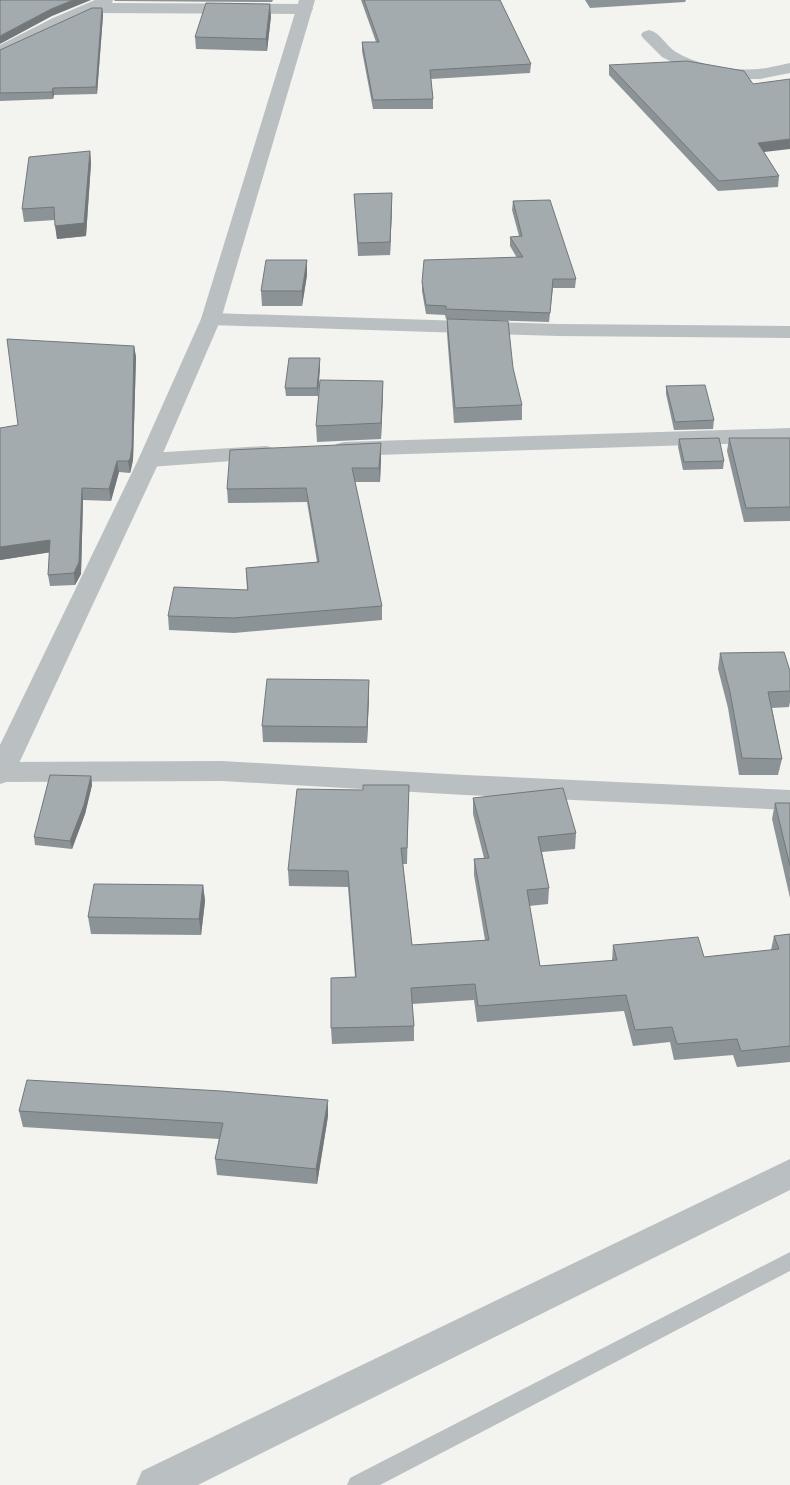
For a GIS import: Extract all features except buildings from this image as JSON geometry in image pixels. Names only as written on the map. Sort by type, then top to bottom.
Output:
[{"type":"street","points":[[0,51],[107,0]]},
{"type":"street","points":[[88,8],[306,4],[211,319],[149,460],[0,772],[222,771],[465,785],[790,800]]},
{"type":"street","points":[[649,35],[668,54],[688,65],[740,74],[760,74],[790,68]]},
{"type":"street","points":[[211,319],[558,330],[790,332]]},
{"type":"street","points":[[322,450],[790,435]]},
{"type":"street","points":[[149,460],[283,452]]},
{"type":"street","points":[[156,1485],[790,1174]]},
{"type":"lane","points":[[358,1485],[790,1261]]}]
